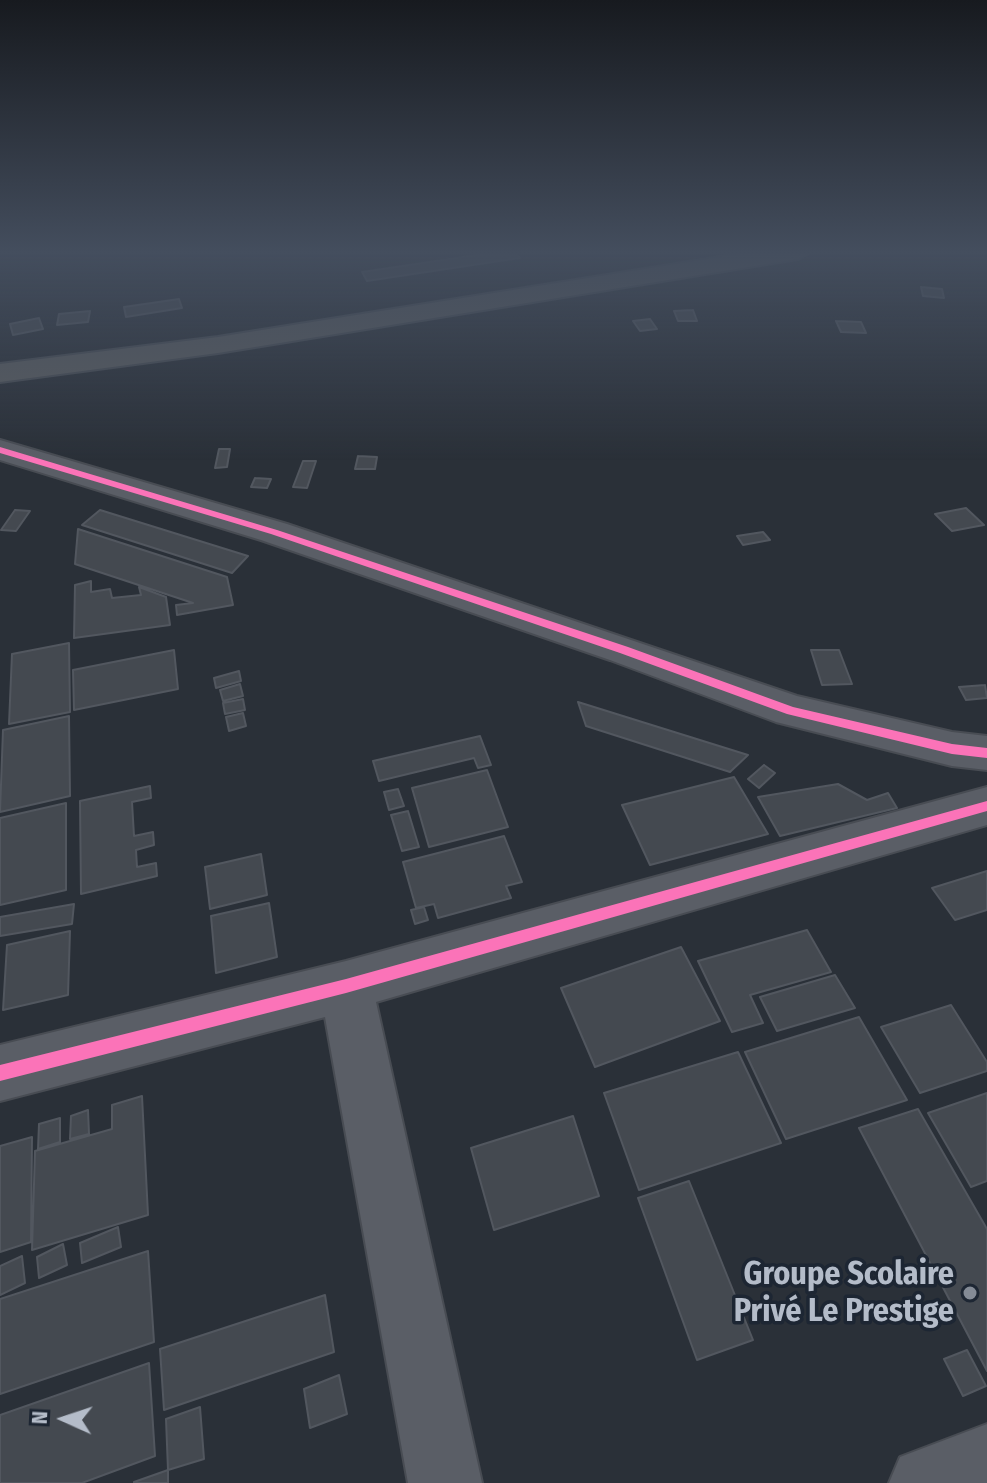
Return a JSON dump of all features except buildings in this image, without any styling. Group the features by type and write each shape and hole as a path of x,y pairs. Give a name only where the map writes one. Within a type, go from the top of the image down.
{"highway":[{"path":"0,365 237,321"},
{"path":"0,373 218,345 366,321"}],"street":[{"path":"7,457 274,532 624,650 791,711 952,749 987,753"},
{"path":"0,1073 346,986 987,806"},
{"path":"346,986 445,1483"},
{"path":"926,1483 987,1460"}],"cycle path":[{"path":"0,450 274,532 624,650 791,711 952,749 987,753"},
{"path":"0,1073 346,986 987,806"}],"place":[{"name":"Groupe Scolaire Privé Le Prestige","path":"970,1293"}]}
